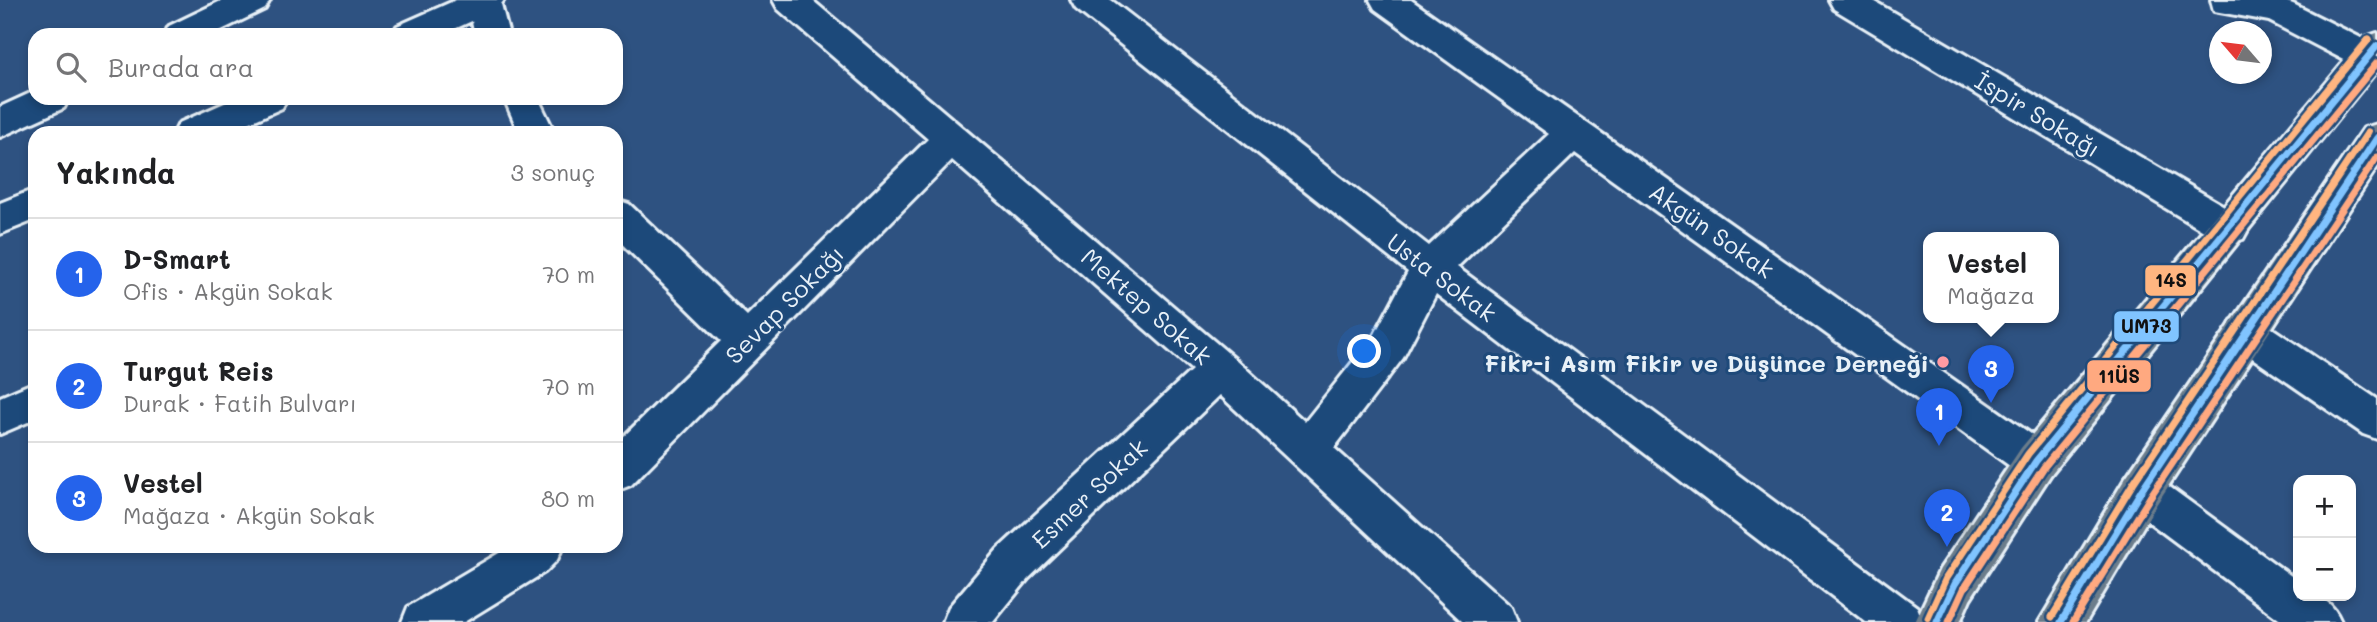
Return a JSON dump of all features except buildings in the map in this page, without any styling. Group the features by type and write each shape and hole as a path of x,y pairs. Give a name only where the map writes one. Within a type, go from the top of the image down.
{"main road":[{"path":"1937,622 1955,584 2036,461 2372,52"},
{"path":"2061,622 2141,491 2375,144"}],"street":[{"path":"195,28 253,0"},
{"path":"425,28 485,0 491,28"},
{"name":"Mektep Sokak","path":"790,0 1220,370 1494,622"},
{"name":"Usta Sokak","path":"1088,0 1430,268 1901,622"},
{"name":"Akgün Sokak","path":"1387,0 2036,461"},
{"name":"İspir Sokağı","path":"1846,0 2230,228"},
{"path":"2226,2 2244,0 2275,9 2372,52"},
{"path":"0,123 37,105"},
{"path":"208,126 254,105"},
{"path":"524,105 534,126"},
{"path":"1308,450 1389,346 1430,268 1574,132"},
{"name":"Sevap Sokağı","path":"623,465 952,138"},
{"path":"0,219 28,207"},
{"path":"623,222 747,341"},
{"path":"2246,332 2377,421"},
{"name":"Esmer Sokak","path":"965,622 1013,564 1220,370"},
{"path":"0,416 28,403"},
{"path":"2141,491 2319,622"},
{"path":"424,622 535,553"}],"transit line":[{"name":"14S","path":"1928,618 1946,578 2028,454 2369,39"},
{"name":"UM73","path":"1937,622 1955,584 2036,461 2377,46"},
{"name":"11ÜS","path":"1949,622 1964,589 2044,467 2377,63"},
{"name":"14S","path":"2052,617 2132,485 2368,132"},
{"name":"UM73","path":"2061,622 2141,491 2377,138"},
{"name":"11ÜS","path":"2073,622 2150,497 2377,157"}],"place":[{"name":"Fikr-i Asım Fikir ve Düşünce Derneği","path":"1943,362"},
{"name":"Vestel","path":"1991,403"},
{"name":"D-Smart","path":"1939,446"},
{"name":"Turgut Reis","path":"1947,547"}]}
